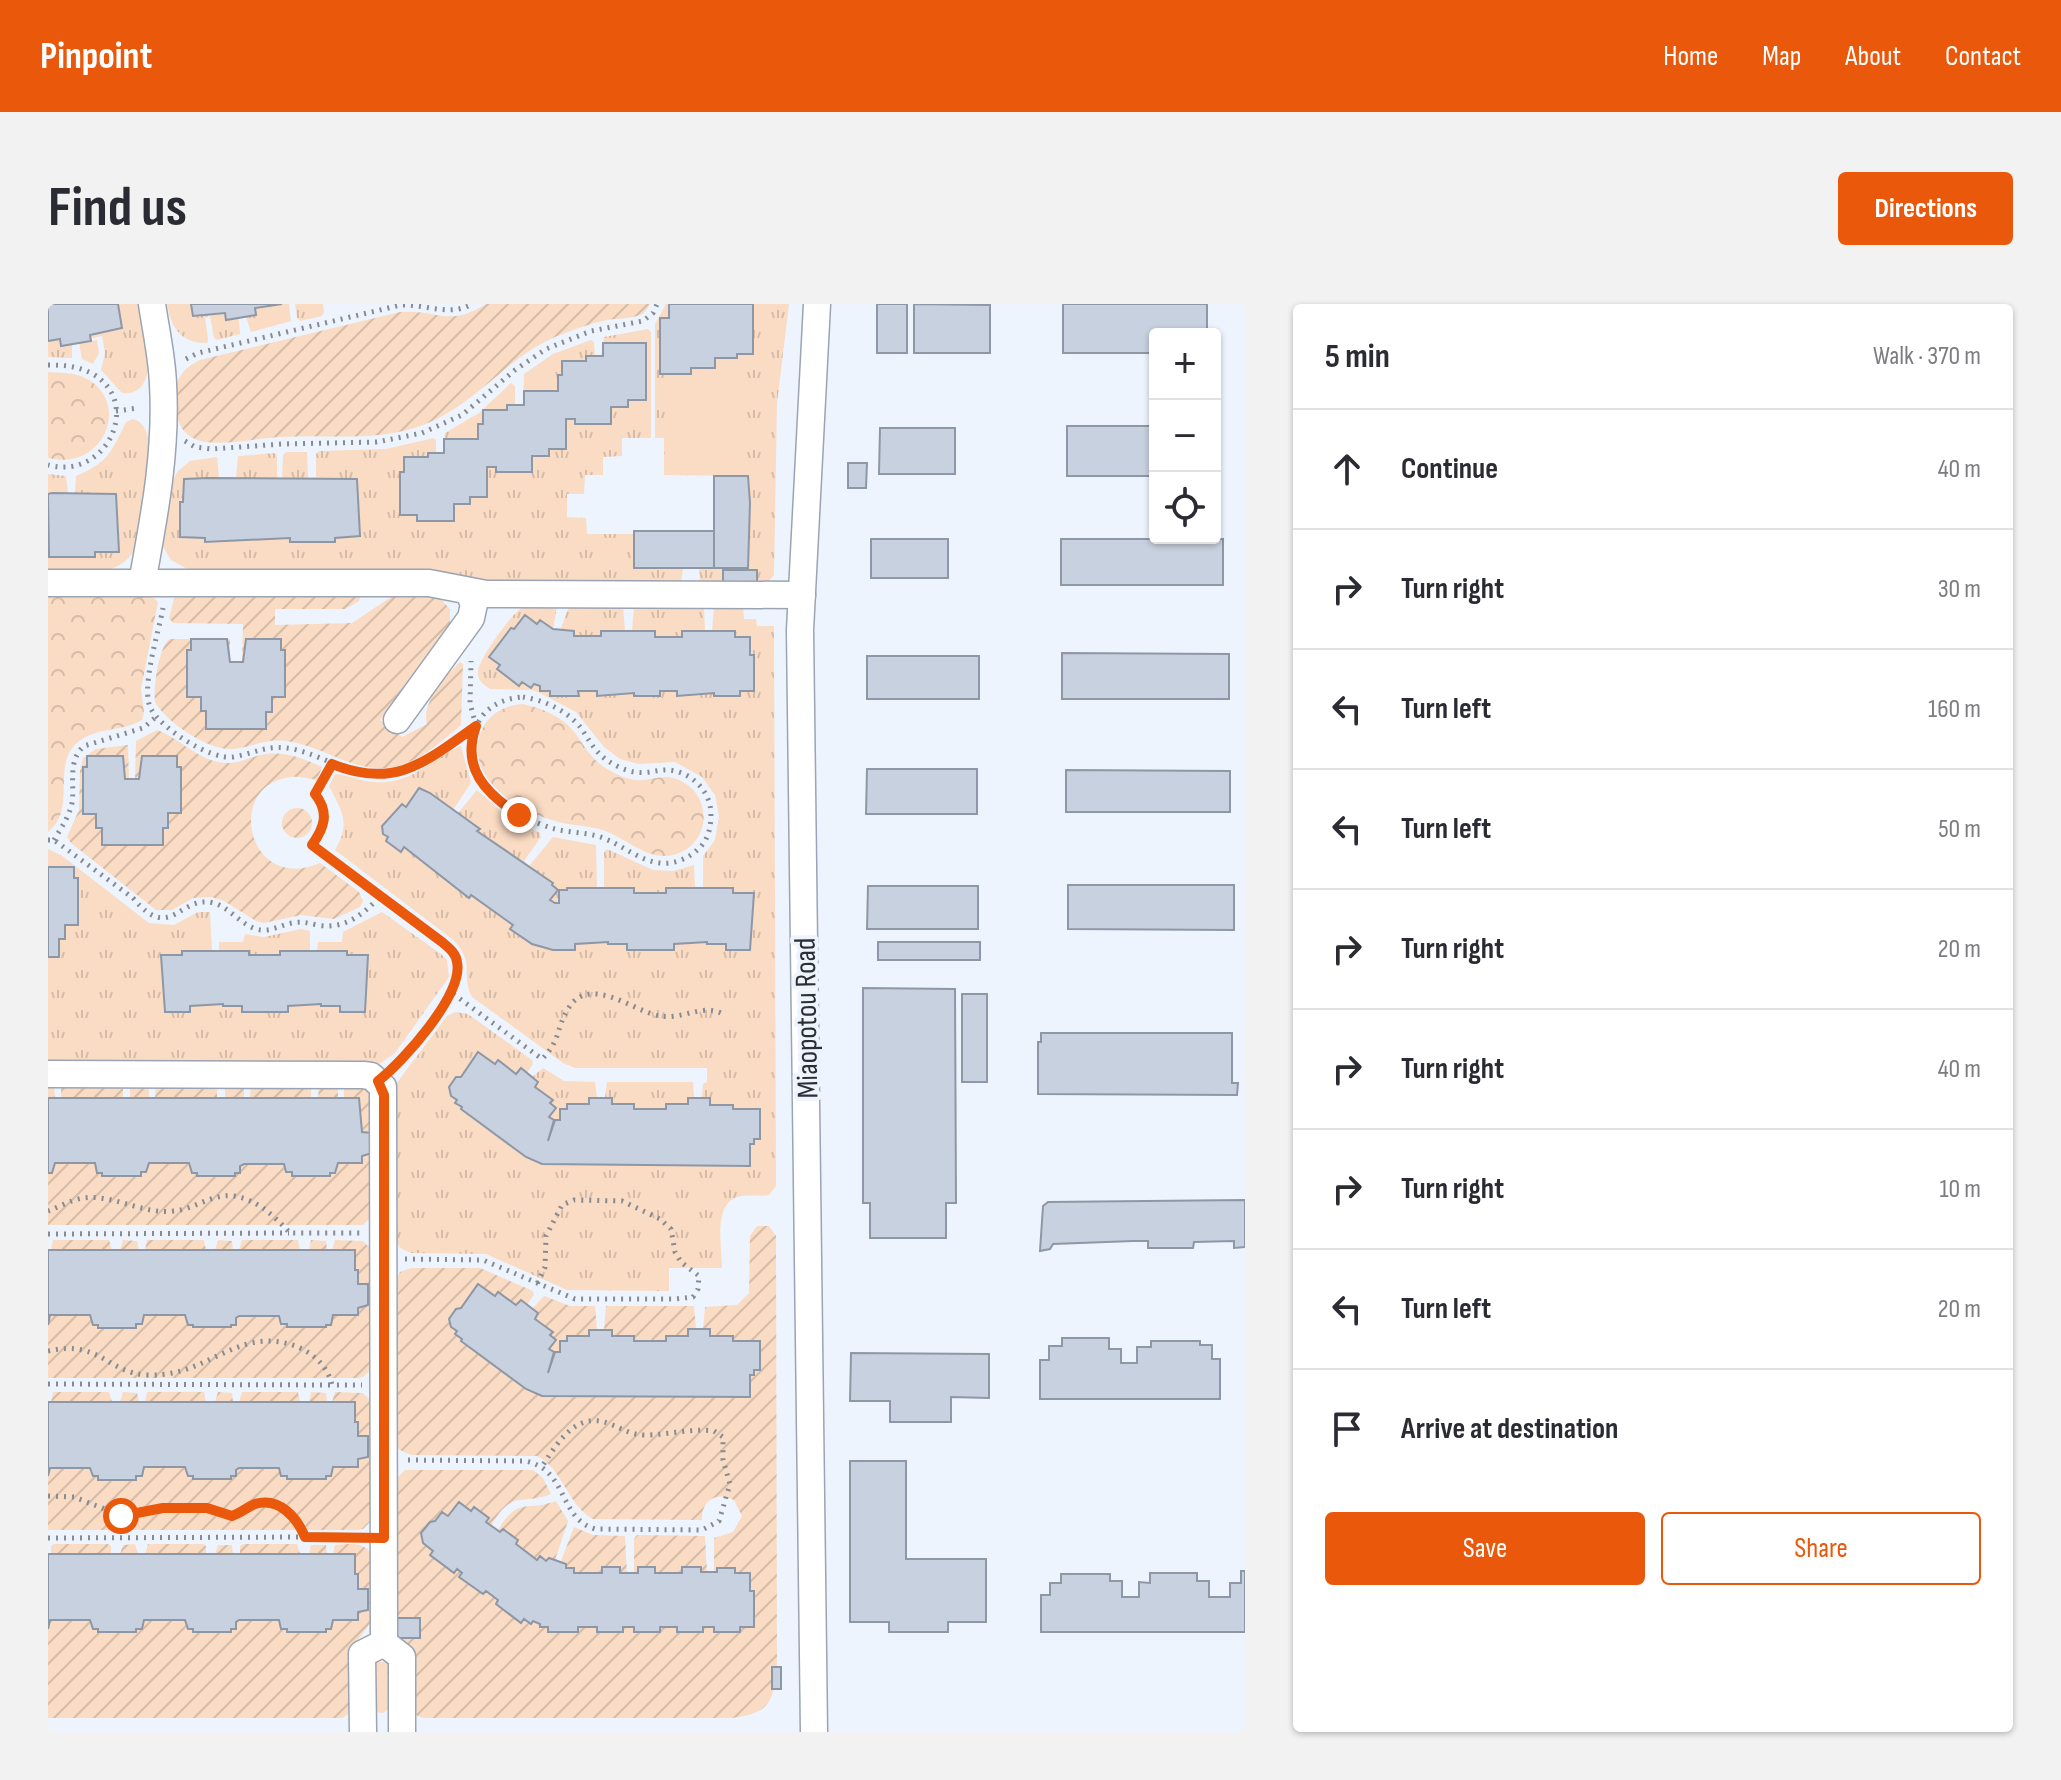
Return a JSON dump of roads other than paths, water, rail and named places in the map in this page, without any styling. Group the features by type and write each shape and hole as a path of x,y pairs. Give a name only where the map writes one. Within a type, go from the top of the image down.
{"street":[{"path":"152,304 162,366 163,446 154,583"},
{"name":"Miaopotou Road","path":"814,1732 802,595 817,304"},
{"path":"48,583 429,583 469,593 802,595"},
{"path":"397,720 471,618 474,604 469,593"},
{"path":"48,1074 363,1075 378,1081 384,1095 384,1643"},
{"path":"363,1732 362,1654 384,1643"},
{"path":"384,1643 402,1657 402,1732"}]}
